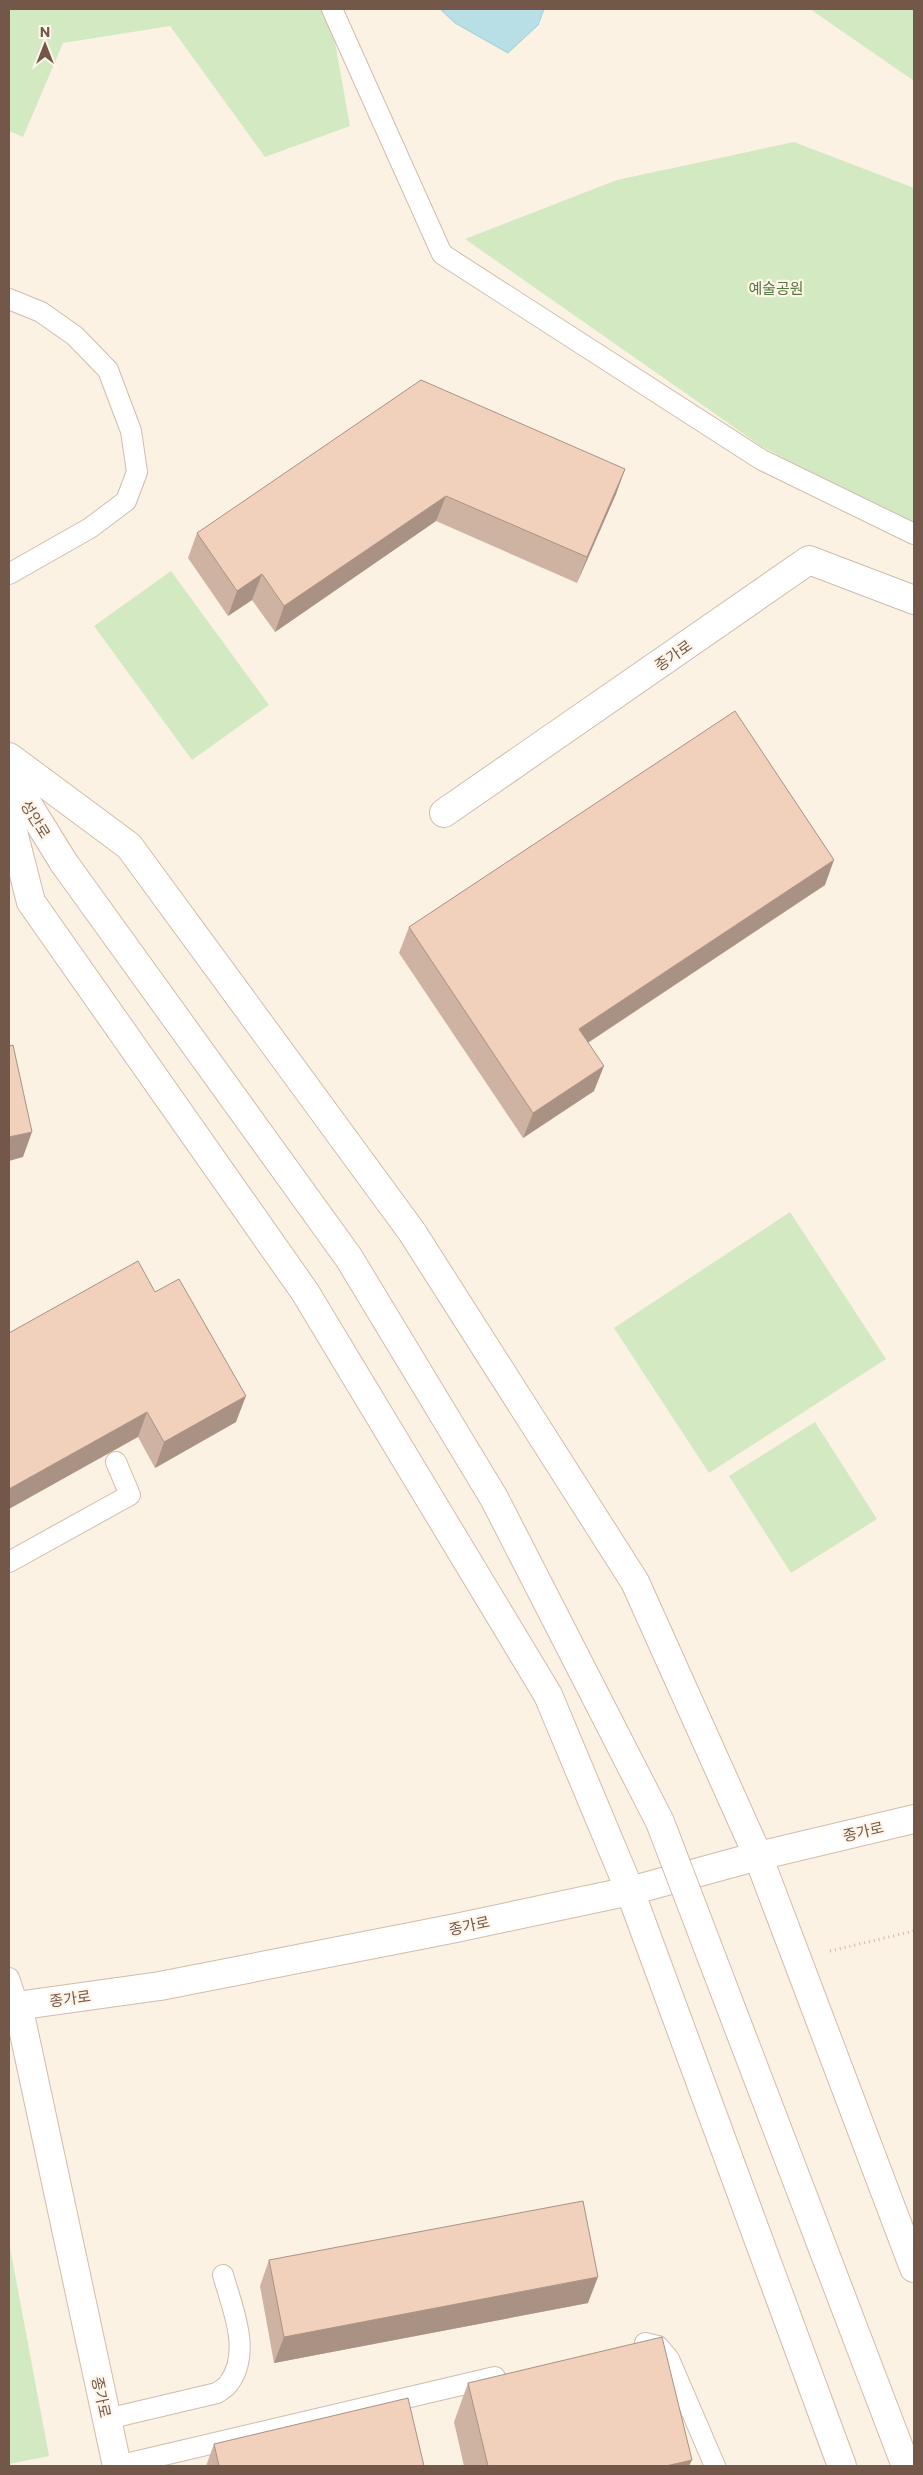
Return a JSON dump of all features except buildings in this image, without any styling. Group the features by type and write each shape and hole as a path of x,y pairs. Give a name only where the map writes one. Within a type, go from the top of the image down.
{"street":[{"name":"종가로","path":"444,813 808,560 914,600"},
{"path":"9,757 129,846 412,1232 635,1582 758,1856 914,2268"},
{"name":"성안로","path":"9,774 64,863 348,1258 494,1498 660,1822 906,2466"},
{"path":"9,816 30,902 305,1292 548,1695 630,1890 842,2466"},
{"name":"종가로","path":"117,2466 13,2006 160,1986 451,1929 630,1890 758,1856 914,1819"}],"lane":[{"path":"332,9 442,254 762,460 914,534"},
{"path":"9,299 40,312 75,336 108,370 131,431 137,472 126,501 90,528 9,574"},
{"path":"9,1562 130,1495 116,1462"},
{"path":"9,1978 13,2006"},
{"path":"107,2419 218,2393 229,2383 236,2368 240,2343 223,2275"},
{"path":"622,2347 642,2342 658,2346 670,2359 715,2466"},
{"path":"117,2466 515,2372"}],"path":[{"path":"797,1960 914,1931"}],"green space":[{"path":"9,9 329,9 350,126 265,157 170,26 63,43 23,137 9,131"},
{"path":"810,9 914,9 914,81"},
{"name":"예술공원","path":"794,142 914,188 914,528 761,446 465,239 617,180"},
{"path":"171,571 269,705 192,760 94,626"},
{"path":"790,1212 886,1359 709,1473 614,1328"},
{"path":"815,1422 877,1519 791,1573 729,1476"},
{"path":"9,2242 49,2456 9,2464"}],"water":[{"path":"440,9 544,9 538,25 508,53 455,23"}]}
